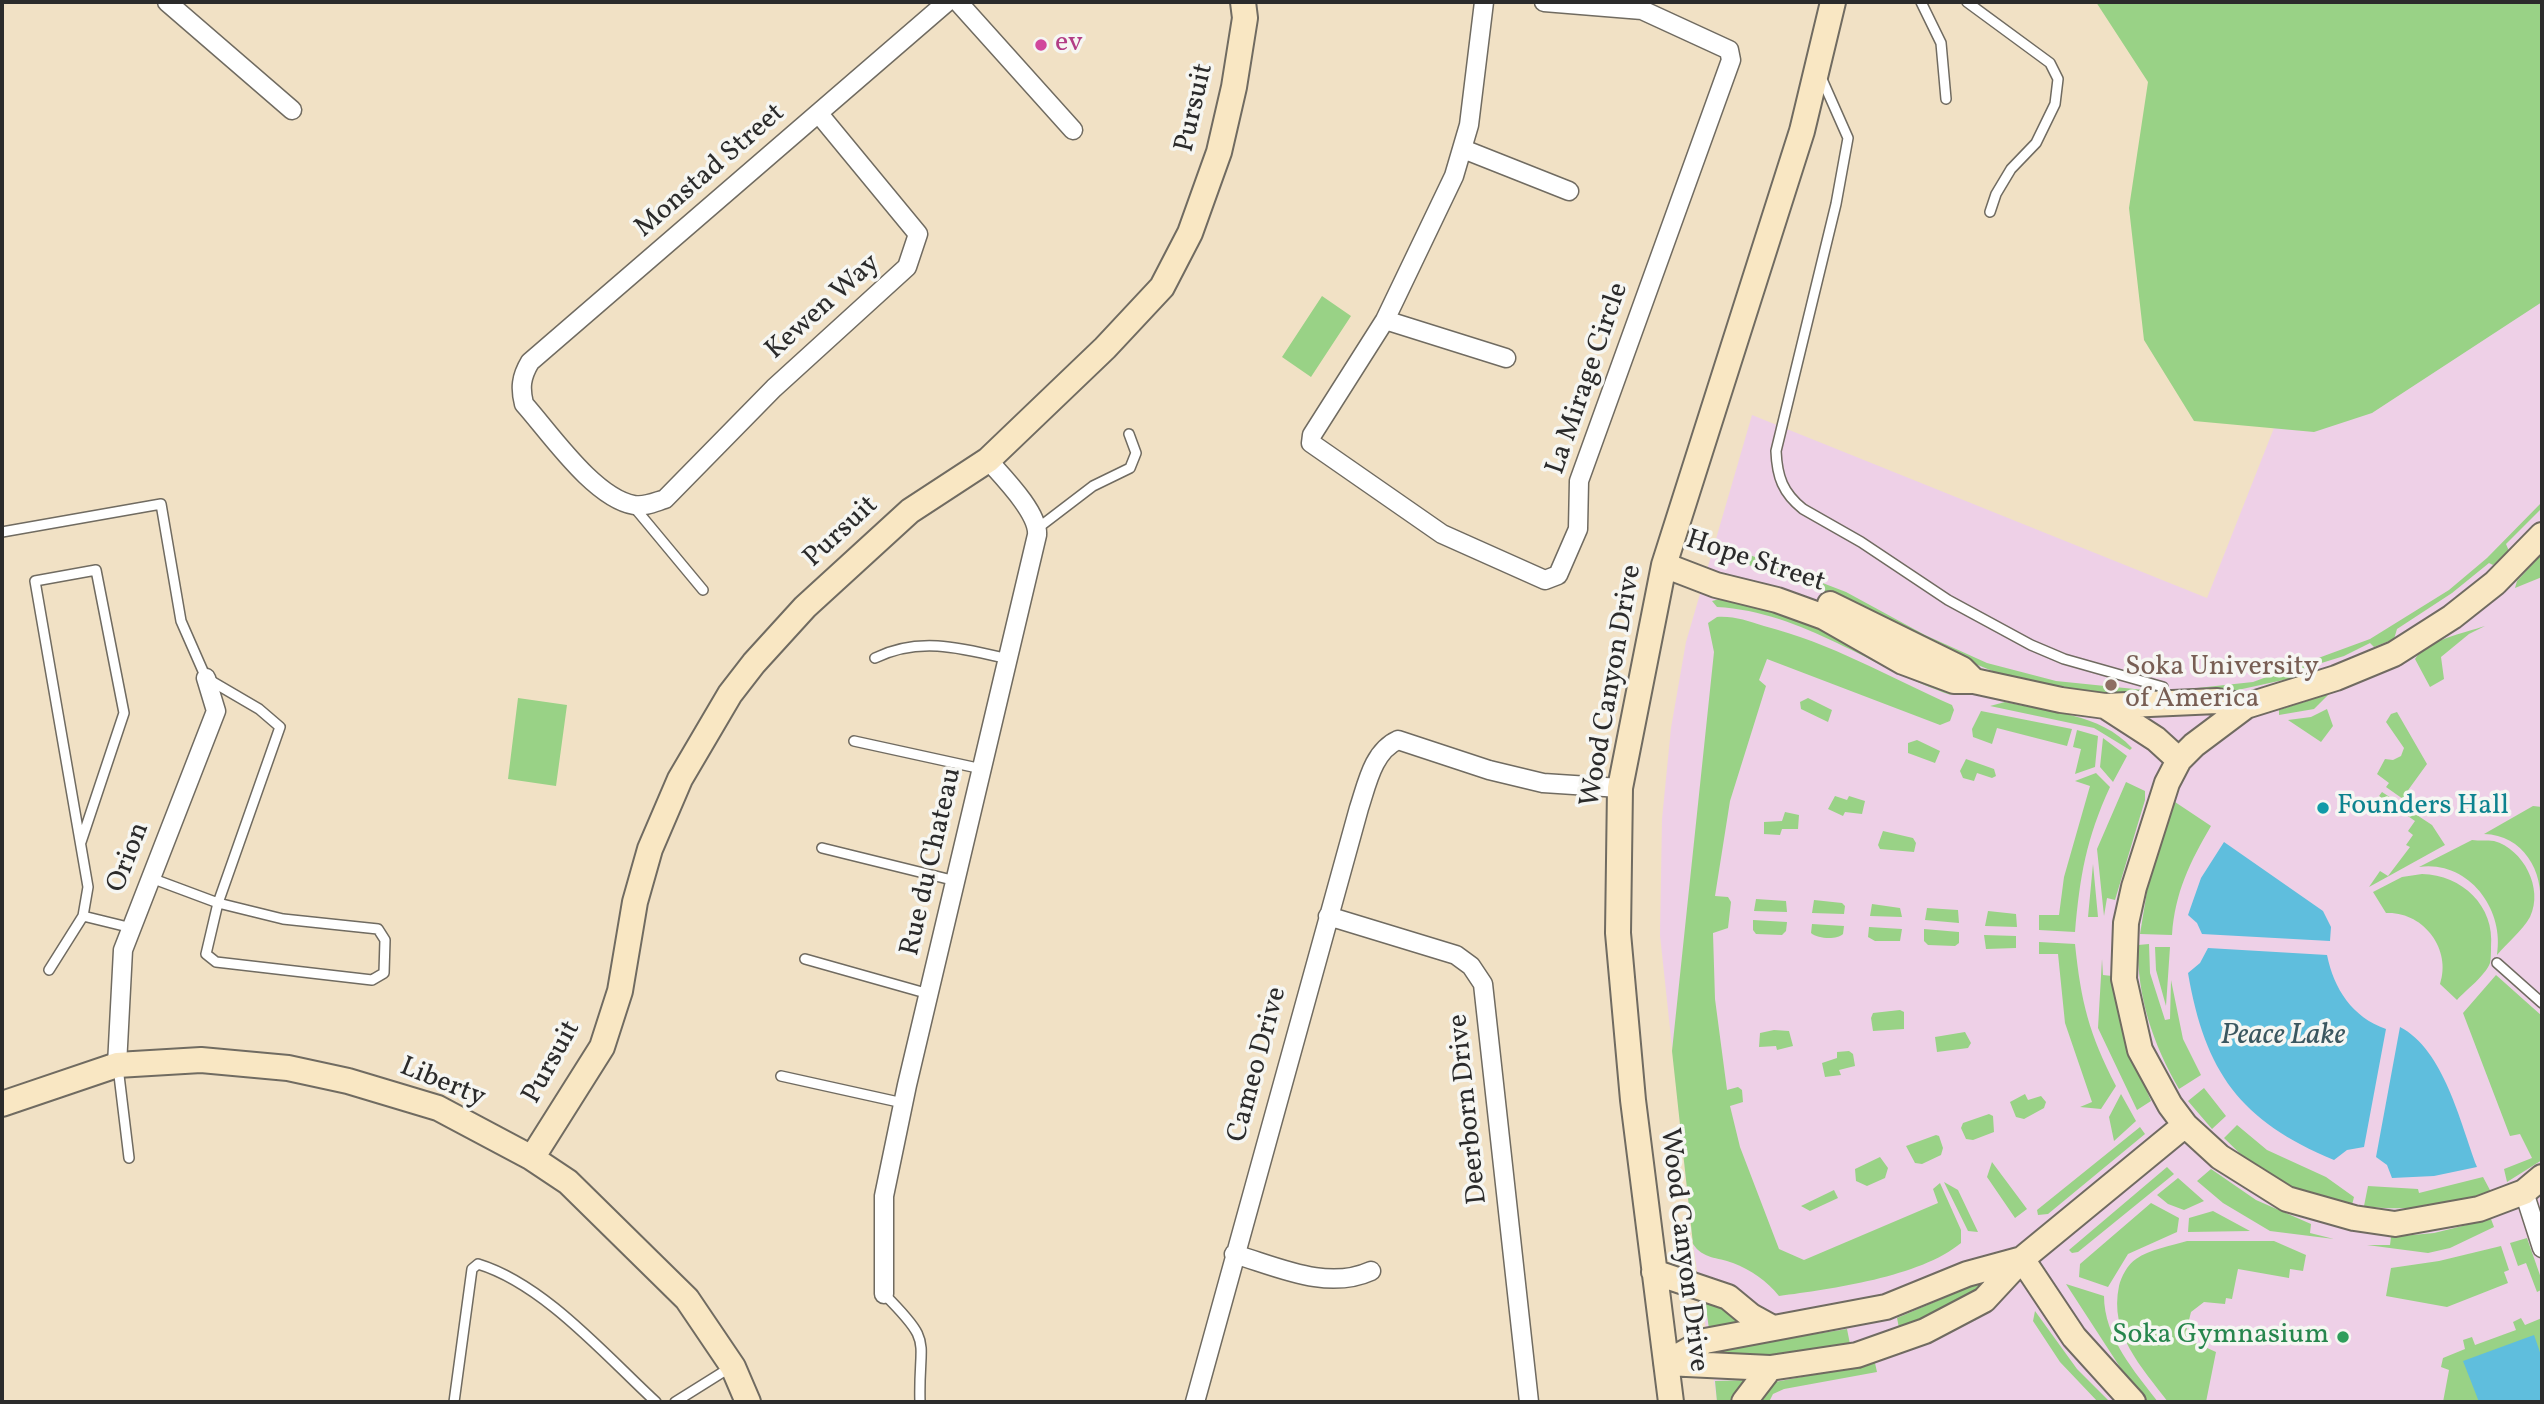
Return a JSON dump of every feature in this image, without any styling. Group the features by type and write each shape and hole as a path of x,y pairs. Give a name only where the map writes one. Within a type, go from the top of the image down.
{"street":[{"path":"167,2 292,110"},
{"name":"Monstad Street","path":"633,505 597,487 524,404 521,390 523,373 533,358 947,2"},
{"path":"958,2 1073,130"},
{"name":"Pursuit","path":"532,1158 602,1047 620,991 635,902 650,849 680,779 714,718 754,663 805,607 910,511 988,460 1105,348 1162,287 1190,233 1219,152 1234,87 1245,18 1243,2"},
{"name":"La Mirage Circle","path":"1484,2 1463,149 1454,176 1385,320 1312,435 1311,443 1442,534 1545,580 1552,580 1558,575 1578,529 1578,481 1731,60 1729,50 1643,6"},
{"path":"1544,2 1643,6"},
{"name":"Wood Canyon Drive","path":"1671,1402 1633,1100 1618,933 1619,788 1664,565 1802,131 1833,2"},
{"name":"Kewen Way","path":"633,505 649,505 665,499 681,486 774,388 907,267 918,234 819,114"},
{"path":"1463,149 1569,191"},
{"path":"1385,320 1506,358"},
{"path":"988,460 1023,501 1038,528"},
{"name":"Rue du Chateau","path":"884,1294 884,1196 903,1103 1038,528"},
{"path":"2542,535 2495,583 2452,617 2394,654 2336,678 2246,706 2194,745 2179,760 2167,783 2134,887 2126,923 2124,979 2140,1050 2170,1105 2185,1125 2220,1157 2258,1183 2287,1199 2354,1218 2395,1224 2441,1218 2479,1209 2533,1184 2542,1248"},
{"name":"Hope Street","path":"1664,565 1721,569 1836,606 1962,669 1974,681 2105,706 2156,739 2179,760"},
{"name":"Orion","path":"117,1065 123,950 216,710 206,678"},
{"path":"2105,706 2162,696 2246,706"},
{"name":"Cameo Drive","path":"1195,1402 1363,795 1385,746 1398,740 1489,771 1543,783 1619,788"},
{"name":"Deerborn Drive","path":"1328,916 1456,955 1471,966 1483,984 1529,1402"},
{"name":"Liberty","path":"2,1104 117,1065 201,1060 288,1068 348,1080 438,1108 532,1158 568,1182 687,1300 733,1367 748,1402"},
{"path":"1666,1363 1770,1368 1857,1355 1925,1331 1984,1300 2022,1259 2185,1125"},
{"path":"1234,1254 1331,1280 1353,1279 1371,1271"},
{"path":"1666,1363 1705,1341 1886,1307 1967,1274 2022,1259"},
{"path":"2022,1259 2074,1337 2133,1402"},
{"path":"1654,1272 1728,1297 1751,1316 1772,1327"},
{"path":"1744,1402 1770,1368"}],"lane":[{"path":"1921,2 1941,43 1946,99"},
{"path":"1967,2 2050,63 2058,79 2054,104 2036,143 2011,169 1996,194 1990,212"},
{"path":"1818,69 1848,138 1836,204 1776,451 1776,473 1781,485 1803,509 1993,625 2064,659 2162,696"},
{"path":"1038,528 1093,486 1130,468 1136,453 1129,434"},
{"path":"2,532 161,504 181,621 206,678 260,709 280,727 218,903 206,954 216,962 372,980 384,973 385,940 378,929 283,919 218,903 151,878"},
{"path":"633,505 703,590"},
{"path":"49,970 83,916 88,887 35,581 96,570 124,713 81,842"},
{"path":"875,658 894,649 921,644 962,648 1008,659"},
{"path":"854,741 982,769"},
{"path":"822,848 956,881"},
{"path":"83,916 132,928"},
{"path":"805,959 929,994"},
{"path":"2497,963 2542,1003"},
{"path":"117,1065 129,1158"},
{"path":"781,1076 903,1103"},
{"path":"454,1402 472,1269 478,1264 499,1270 547,1302 656,1402"},
{"path":"884,1294 914,1324 920,1335 923,1360 920,1402"},
{"path":"675,1402 733,1367"}],"shaded area":[{"name":"Soka University of America","path":"2542,14 2542,1402 1717,1402 1693,1244 1660,935 1662,819 1671,728 1686,642 1752,415 2207,598 2337,268"}],"green space":[{"path":"2096,2 2542,2 2542,302 2372,413 2314,432 2194,421 2144,340 2129,208 2148,82"},
{"path":"1322,296 1351,316 1311,377 1282,357"},
{"path":"2542,502 2542,508 2506,544 2509,551 2493,565 2489,563 2452,593 2397,629 2394,639 2374,647 2370,643 2344,656 2299,670 2297,677 2224,693 2169,691 2253,682 2370,639 2449,590 2487,558"},
{"path":"1729,547 1846,592 1925,635 1987,663 2056,681 2154,691 2150,697 2087,693 2007,677 1939,649 1842,597 1734,560 1725,551"},
{"path":"2542,554 2542,577 2515,588 2517,581"},
{"path":"1723,598 1800,619 1947,690 1951,695 1893,671 1808,630 1749,611 1717,607 1712,601"},
{"path":"1717,617 1741,619 1813,642 1952,705 1954,710 1950,721 1940,725 1767,659 1759,680 1766,686 1730,801 1715,896 1728,897 1731,902 1728,928 1713,933 1715,999 1727,1090 1738,1087 1742,1090 1743,1102 1730,1106 1740,1147 1779,1249 1804,1260 1938,1203 1933,1189 1940,1183 1961,1230 1961,1243 1923,1265 1874,1280 1779,1296 1752,1273 1733,1263 1706,1255 1693,1244 1672,1051 1714,652 1708,623"},
{"path":"2485,626 2469,634 2441,657 2444,679 2430,687 2415,659 2421,652 2447,638"},
{"path":"2329,694 2314,709 2279,715 2279,710"},
{"path":"518,698 567,705 556,786 508,779"},
{"path":"1808,698 1832,710 1828,722 1801,709 1800,702"},
{"path":"2005,702 2089,721 2105,727 2132,748 2130,750 2094,728 1990,706"},
{"path":"2327,709 2333,726 2321,742 2288,720 2311,717"},
{"path":"1981,711 2072,729 2067,746 1997,728 1992,744 1973,737 1972,729"},
{"path":"2397,712 2427,764 2406,793 2430,810 2427,816 2386,787 2389,783 2377,774 2385,759 2393,760 2401,756 2404,748 2386,722 2391,714"},
{"path":"2077,730 2098,736 2095,767 2075,774 2081,749 2073,747"},
{"path":"2103,738 2127,756 2113,782 2100,767"},
{"path":"1917,740 1940,751 1935,763 1908,753 1908,743"},
{"path":"1966,759 1994,769 1996,776 1992,778 1977,773 1974,781 1963,778 1960,771"},
{"path":"2096,773 2110,787 2085,858 2075,932 2039,930 2039,915 2059,915 2064,877 2090,786 2075,781"},
{"path":"2126,782 2145,791 2145,800 2115,900 2107,898 2104,916 2097,849"},
{"path":"2382,792 2432,825 2445,845 2369,887 2380,871 2388,876 2410,847 2406,845 2413,835 2408,831 2415,821 2379,796"},
{"path":"1835,796 1847,800 1849,796 1865,801 1862,814 1845,812 1843,816 1828,809"},
{"path":"2175,802 2211,826 2185,878 2176,905 2172,935 2140,934 2148,885"},
{"path":"2533,806 2542,807 2540,907 2538,881 2528,857 2510,841 2484,834"},
{"path":"1785,812 1799,815 1798,829 1782,829 1780,835 1764,834 1764,822 1782,821"},
{"path":"1883,831 1913,838 1916,843 1914,852 1880,849 1878,845"},
{"path":"2472,840 2494,841 2514,852 2528,871 2532,882 2534,906 2530,917 2497,955 2495,921 2489,905 2479,891 2453,871 2437,867 2419,867"},
{"path":"2093,864 2098,917 2088,917"},
{"path":"2422,874 2450,880 2462,887 2473,895 2488,918 2491,932 2490,963 2480,978 2457,1000 2440,984 2442,958 2431,935 2423,925 2412,918 2386,913 2373,892 2402,877"},
{"path":"1756,899 1786,901 1787,912 1754,911"},
{"path":"1814,900 1842,903 1845,906 1844,914 1812,913"},
{"path":"1872,904 1900,908 1902,917 1870,916"},
{"path":"1927,908 1958,910 1959,923 1925,920"},
{"path":"1988,911 2016,914 2017,927 1985,926"},
{"path":"1753,920 1787,922 1786,931 1782,935 1756,934"},
{"path":"1812,924 1844,926 1843,934 1832,938 1818,937 1811,933"},
{"path":"1869,927 1902,929 1900,941 1875,941 1868,937"},
{"path":"1924,929 1959,932 1959,943 1955,946 1928,945 1924,941"},
{"path":"1984,935 2016,936 2016,948 1986,949"},
{"path":"2039,942 2075,944 2088,1017 2099,1050 2116,1086 2101,1109 2080,1107 2092,1102 2065,1023 2058,954 2039,954"},
{"path":"2149,944 2150,973 2165,1020 2170,1019 2171,980 2183,1039 2201,1075 2179,1089 2154,1037 2140,983 2138,945"},
{"path":"2155,947 2170,947 2166,1006 2156,970"},
{"path":"2102,959 2103,975 2112,976 2124,1039 2151,1101 2137,1110 2098,1028"},
{"path":"2496,975 2542,1016 2542,1160 2507,1182 2504,1169 2532,1158 2520,1134 2510,1136 2463,1013"},
{"path":"1900,1010 1904,1012 1904,1029 1873,1031 1873,1013"},
{"path":"1789,1031 1793,1046 1777,1050 1776,1046 1759,1047 1760,1033"},
{"path":"1965,1032 1971,1043 1968,1048 1937,1052 1935,1037"},
{"path":"1849,1051 1853,1054 1855,1066 1839,1070 1841,1075 1825,1077 1822,1063 1837,1058 1837,1052"},
{"path":"2204,1088 2226,1116 2212,1129 2188,1101"},
{"path":"2025,1094 2028,1100 2041,1096 2046,1102 2044,1108 2024,1119 2016,1117 2010,1102"},
{"path":"2121,1094 2136,1121 2114,1141 2109,1117"},
{"path":"1989,1114 1993,1116 1994,1132 1973,1140 1966,1139 1961,1128 1963,1123"},
{"path":"2237,1125 2267,1150 2326,1177 2354,1197 2352,1205 2302,1191 2257,1170 2224,1138"},
{"path":"2140,1127 2145,1134 2048,1214 2038,1215 2037,1210"},
{"path":"1939,1136 1943,1148 1941,1155 1922,1164 1915,1163 1906,1146"},
{"path":"1880,1157 1888,1168 1885,1178 1867,1186 1856,1181 1855,1169"},
{"path":"1992,1162 2027,1209 2015,1218 1987,1177"},
{"path":"2167,1167 2174,1174 2078,1252 2072,1253 2069,1250"},
{"path":"2211,1169 2256,1200 2311,1224 2310,1233 2334,1239 2270,1231 2223,1203 2197,1181"},
{"path":"2483,1177 2491,1192 2460,1201 2412,1208 2364,1206 2368,1186 2418,1189 2419,1193"},
{"path":"2178,1178 2204,1201 2184,1210 2168,1204 2157,1195"},
{"path":"1944,1182 1958,1190 1978,1232 1968,1231"},
{"path":"1834,1190 1838,1198 1810,1211 1801,1206"},
{"path":"2151,1203 2179,1218 2177,1232 2128,1254 2108,1287 2079,1277 2080,1264"},
{"path":"2213,1211 2250,1231 2188,1232 2189,1218"},
{"path":"2491,1219 2494,1227 2450,1248 2428,1253 2367,1245 2390,1245 2391,1237 2434,1233"},
{"path":"2527,1238 2542,1281 2542,1294 2541,1290 2537,1292 2526,1263 2518,1266 2510,1243"},
{"path":"2187,1241 2274,1241 2306,1255 2303,1271 2290,1269 2289,1278 2238,1269 2232,1299 2226,1298 2225,1304 2204,1302 2191,1312 2186,1332 2196,1343 2216,1352 2206,1402 2168,1402 2138,1362 2123,1334 2117,1303 2119,1286 2125,1271 2136,1259 2154,1250"},
{"path":"2501,1246 2509,1270 2504,1272 2508,1283 2447,1307 2386,1296 2391,1268 2439,1261"},
{"path":"1981,1282 1983,1287 1900,1333 1897,1318"},
{"path":"2066,1284 2104,1296 2105,1311 2115,1340 2158,1402 2147,1402 2129,1381"},
{"path":"1705,1300 1725,1310 1738,1323 1709,1329"},
{"path":"2035,1311 2077,1369 2110,1402 2098,1402 2060,1362 2033,1321"},
{"path":"2521,1318 2525,1325 2542,1318 2542,1402 2443,1402 2449,1370 2441,1367 2443,1358 2465,1349 2463,1340 2472,1337 2475,1345 2516,1330 2513,1322"},
{"path":"1847,1329 1850,1344 1746,1360 1712,1354 1714,1350"},
{"path":"1875,1363 1877,1372 1784,1389 1773,1394 1769,1402 1760,1402 1775,1382"},
{"path":"1749,1380 1731,1402 1717,1402 1715,1381"}],"water":[{"path":"2224,842 2323,911 2331,927 2330,941 2202,934 2197,923 2188,915 2201,878"},
{"name":"Peace Lake","path":"2208,948 2327,955 2334,979 2346,1000 2363,1017 2386,1029 2364,1147 2347,1150 2334,1160 2301,1145 2274,1128 2251,1110 2232,1089 2205,1038 2188,973 2200,963"},
{"path":"2400,1027 2428,1052 2439,1070 2457,1109 2477,1167 2434,1176 2392,1178 2387,1165 2376,1157"},
{"path":"2534,1335 2542,1358 2542,1402 2479,1402 2463,1361"}],"place":[{"name":"ev","path":"1041,45"},
{"name":"Soka University of America","path":"2111,685"},
{"name":"Founders Hall","path":"2323,808"},
{"name":"Soka Gymnasium","path":"2343,1337"}]}
